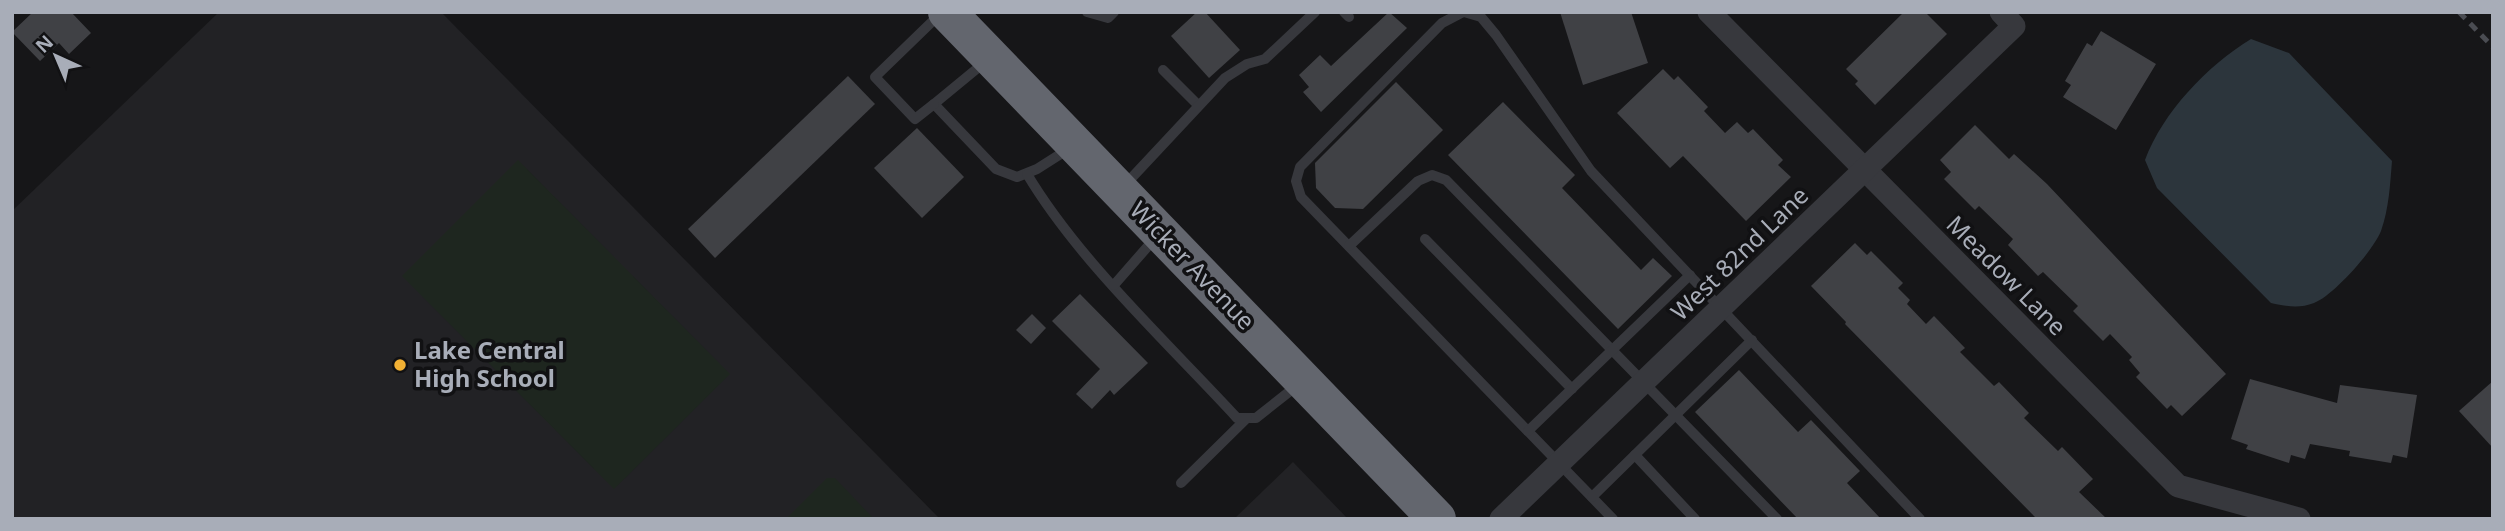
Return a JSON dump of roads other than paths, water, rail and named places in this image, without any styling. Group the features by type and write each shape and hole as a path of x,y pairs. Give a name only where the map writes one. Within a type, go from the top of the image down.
{"highway":[{"name":"Wicker Avenue","path":"945,12 1437,519"}],"street":[{"name":"Meadow Lane","path":"1709,12 2178,486 2299,519"},
{"name":"West 82nd Lane","path":"1501,519 1866,170 2008,19"}],"lane":[{"path":"945,12 874,77 915,119 990,57"},
{"path":"1087,12 1108,18 1114,12"},
{"path":"1120,191 1225,78 1247,64 1265,58 1315,12"},
{"path":"1614,519 1301,197 1296,181 1300,167 1442,23 1464,12 1481,18 1496,35 1591,171 1920,519"},
{"path":"1163,70 1198,104"},
{"path":"934,104 996,169 1017,177 1027,174 1076,145"},
{"path":"1027,174 1041,197 1114,285 1237,418 1256,418 1303,381"},
{"path":"1349,246 1418,181 1432,175 1446,180 1777,519"},
{"path":"1114,285 1160,232"},
{"path":"1425,239 1572,389"},
{"path":"1528,431 1690,275"},
{"path":"1592,497 1752,340"},
{"path":"1181,483 1247,418"},
{"path":"1635,455 1695,519"}],"railway":[{"path":"2459,12 2493,47"}],"place":[{"name":"Lake Central High School","path":"400,365"}]}
